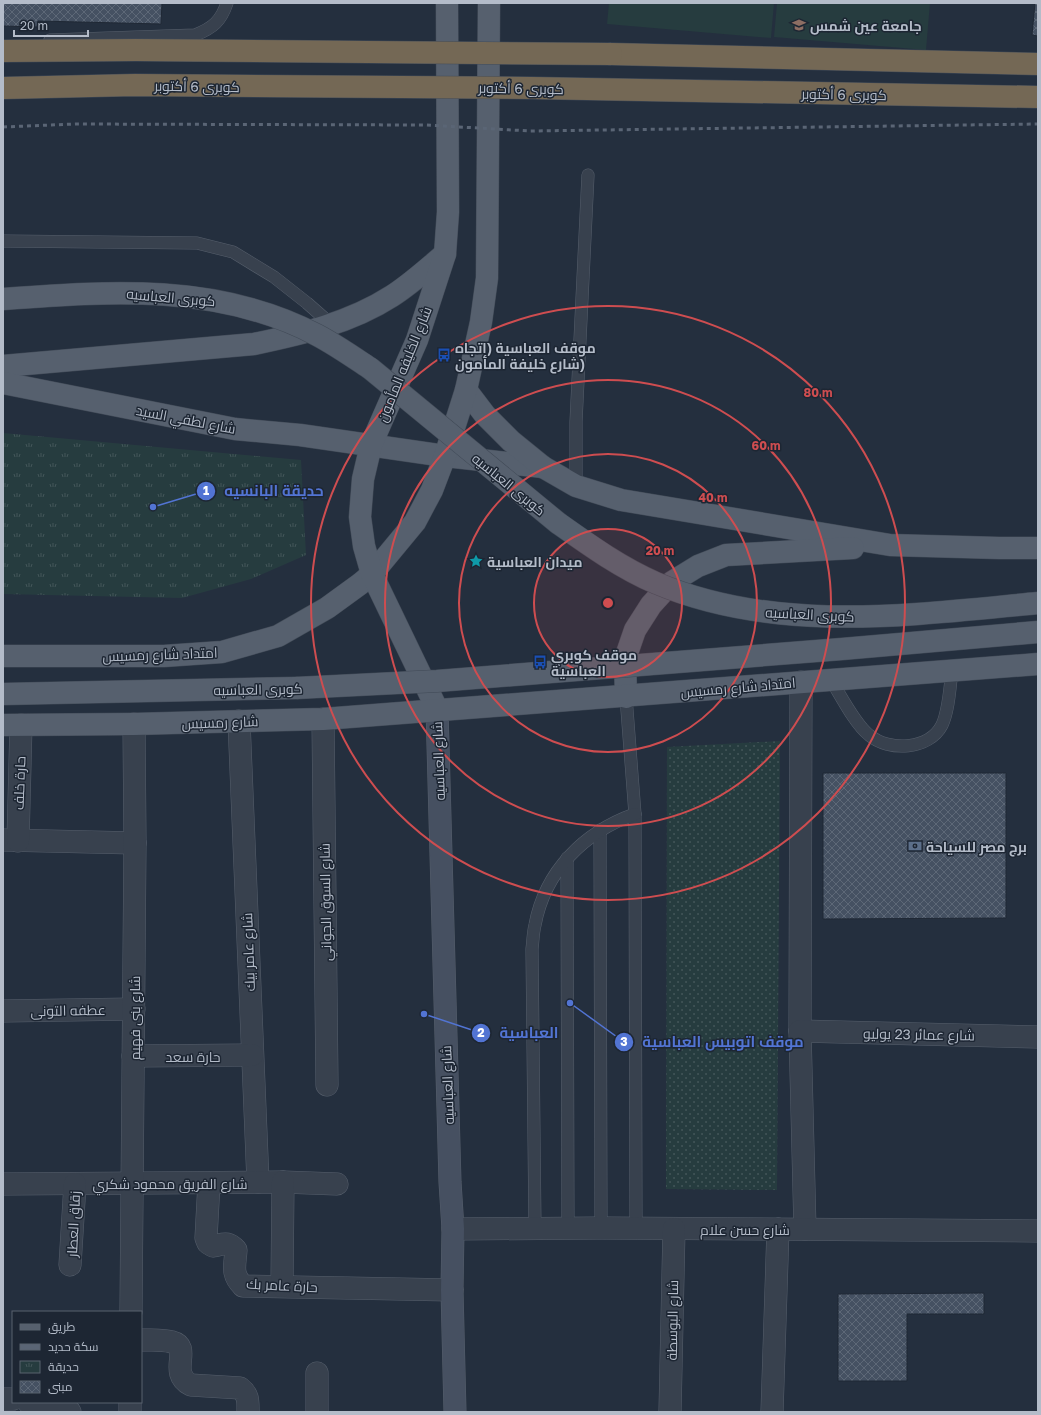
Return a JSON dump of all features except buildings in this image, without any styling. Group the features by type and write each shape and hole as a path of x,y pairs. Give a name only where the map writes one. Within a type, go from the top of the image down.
{"highway":[{"path":"3,51 144,50 603,54 1038,64"},
{"name":"كوبرى 6 أكتوبر","path":"3,88 135,85 524,88 1038,97"}],"main road":[{"name":"شارع الخليفه المأمون","path":"437,710 372,574 364,546 360,517 363,479 371,445 417,340 445,254 448,212 447,3"},
{"path":"445,456 466,390 481,322 487,278 489,3"},
{"path":"3,366 254,344 293,336 332,325 364,312 393,296 445,254"},
{"name":"كوبرى العباسيه","path":"3,299 78,293 118,292 165,294 215,300 244,307 284,320 317,334 343,349 371,369 558,523 590,546 623,566 655,582 685,594 723,605 762,612 855,617 905,615 1038,603"},
{"name":"شارع لطفي السيد","path":"3,383 235,429 300,435 371,445"},
{"path":"466,390 485,415 511,441 543,467 576,486 621,500 890,545"},
{"path":"371,445 445,456 543,467"},
{"name":"امتداد شارع رمسيس","path":"3,656 164,656 222,652 278,636 327,608 372,574 415,522 432,490 445,456"},
{"path":"626,697 625,659 635,630 651,605 672,582 698,566 726,555 890,545 1038,548"},
{"name":"كوبرى العباسيه","path":"3,694 296,688 437,681 834,650 1038,632"},
{"name":"امتداد شارع رمسيس","path":"437,710 626,697 1038,664"},
{"name":"شارع رمسيس","path":"12,725 239,722 373,716 437,710"},
{"name":"شارع العباسيه","path":"437,710 450,1182 453,1229 452,1290 455,1412"}],"street":[{"path":"802,682 800,1031 805,1229"},
{"name":"شارع السوق الجواني","path":"322,719 327,1085"},
{"name":"شارع عامر بيك","path":"239,722 258,1182"},
{"name":"شارع بنى فهيم","path":"131,1311 134,1056 134,724"},
{"name":"حارة خلف","path":"10,840 12,725"},
{"path":"10,840 135,843"},
{"name":"عطفه التونى","path":"3,1011 134,1009"},
{"name":"شارع عمائر 23 يوليو","path":"800,1031 1038,1037"},
{"name":"حارة سعد","path":"134,1056 252,1055"},
{"path":"282,1286 283,1182"},
{"name":"شارع الفريق محمود شكري","path":"3,1184 283,1182 337,1184"},
{"name":"حارة عامر بك","path":"209,1183 206,1238 208,1244 213,1246 227,1243 236,1250 234,1274 243,1286 452,1290"},
{"name":"زقاق العطار","path":"70,1265 75,1184"},
{"name":"شارع حسن علام","path":"453,1229 674,1228 1038,1231"},
{"name":"شارع البوسطة","path":"670,1412 674,1228"},
{"path":"772,1412 778,1229"},
{"path":"142,1340 173,1342 179,1345 181,1351 180,1376 184,1382 191,1385 240,1388 245,1392 248,1399 248,1412"},
{"path":"317,1412 318,1373"},
{"path":"32,1403 70,1412"}],"lane":[{"path":"3,42 195,35 207,30 217,23 224,12 227,3"},
{"path":"576,486 576,422 588,176"},
{"path":"3,241 197,243 233,252 274,277 307,302 332,325"},
{"path":"831,680 860,725 869,735 880,743 894,746 907,746 921,743 942,725 946,712 952,670"},
{"path":"626,697 635,814 636,1228"},
{"path":"535,1228 532,949 535,925 542,901 552,878 567,858 582,843 600,830 635,814"},
{"path":"600,830 601,1228"},
{"path":"567,858 568,1228"}],"green space":[{"path":"609,3 774,3 771,38 607,24"},
{"path":"777,3 930,3 926,50 774,37"},
{"path":"3,433 301,460 306,555 251,579 182,598 3,594"},
{"path":"780,741 777,1190 666,1189 667,747"}],"railway":[{"path":"3,127 75,124 425,125 530,131 1038,124"}],"place":[{"name":"جامعة عين شمس","path":"799,25"},
{"name":"موقف العباسية (اتجاه شارع خليفة المأمون)","path":"444,355"},
{"name":"حديقة البانسيه","path":"153,507"},
{"name":"ميدان العباسية","path":"476,561"},
{"name":"موقف كوبري العباسية","path":"540,662"},
{"name":"برج مصر للسياحة","path":"915,846"},
{"name":"موقف اتوبيس العباسية","path":"570,1003"},
{"name":"العباسية","path":"424,1014"}]}
